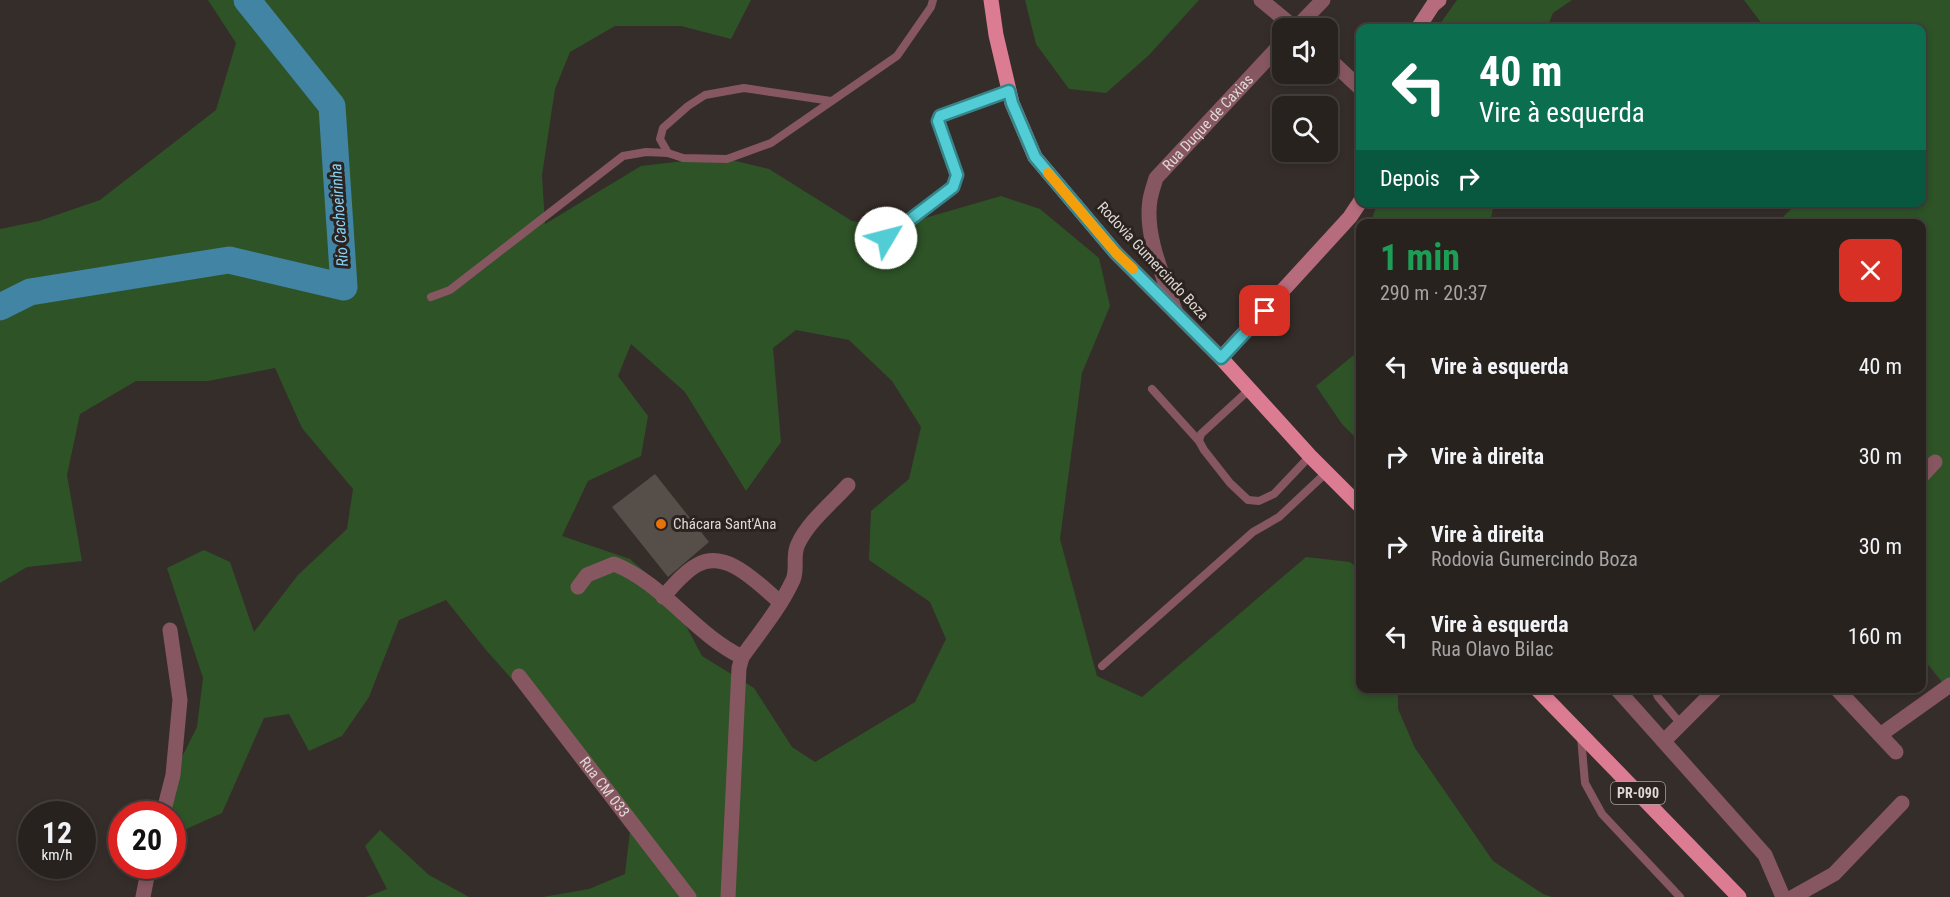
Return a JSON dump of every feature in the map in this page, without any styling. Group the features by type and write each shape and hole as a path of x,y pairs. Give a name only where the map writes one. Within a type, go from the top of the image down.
{"main road":[{"name":"Rodovia Gumercindo Boza","path":"991,0 996,36 1012,103 1035,157 1116,253 1221,358 1310,456 1356,502"},
{"name":"PR-090","path":"1541,693 1739,897"}],"street":[{"path":"1261,0 1283,18"},
{"path":"1305,18 1323,0"},
{"path":"1421,24 1439,0"},
{"name":"Rua Duque de Caxias","path":"1176,313 1158,261 1149,220 1150,200 1156,178 1272,53"},
{"path":"1338,67 1356,84"},
{"path":"1221,358 1357,207"},
{"path":"1926,472 1935,462"},
{"path":"728,897 739,668 742,657 780,602 794,577 794,559 798,544 810,526 848,485"},
{"path":"663,597 696,566 709,560 734,565 780,602"},
{"path":"578,587 587,575 614,564 634,572 692,622 742,657"},
{"path":"166,801 173,775 180,700 171,630"},
{"name":"Rua CM 033","path":"519,676 689,897"},
{"path":"1880,735 1950,685"},
{"path":"1621,693 1765,855 1784,897"},
{"path":"1664,741 1712,693"},
{"path":"1841,693 1896,752"},
{"path":"1793,897 1834,874 1902,803"},
{"path":"142,897 146,879"}],"lane":[{"path":"431,297 450,290 623,156 646,152 668,153 683,158 727,159 771,143 897,56 931,7 933,0"},
{"path":"668,153 660,139 663,128 688,106 705,95 744,88 831,101"},
{"path":"886,238 953,187 956,182 957,175 938,121 940,116 1009,91"},
{"path":"1152,389 1200,441 1204,450 1230,483 1248,500 1259,501 1274,494 1310,456"},
{"path":"1200,441 1201,434 1250,389"},
{"path":"1102,666 1253,532 1280,517 1327,472"},
{"path":"1658,693 1681,724"},
{"path":"1581,735 1585,783 1602,814 1680,897"}],"green space":[{"path":"208,0 751,0 731,39 681,26 615,26 570,52 555,89 542,175 545,224 641,166 719,157 769,169 852,221 894,227 1001,196 1040,209 1099,258 1110,306 1082,373 1060,539 1097,676 1142,697 1306,557 1350,562 1356,567 1356,693 1398,693 1398,709 1415,748 1493,861 1543,894 1552,897 543,897 589,889 625,874 630,831 542,713 486,650 446,600 399,620 369,697 342,736 309,751 289,714 264,718 222,813 186,829 186,801 166,801 165,791 197,727 203,678 167,568 204,550 230,562 254,632 298,575 347,529 353,489 302,428 275,368 208,381 136,381 80,414 67,475 82,561 27,567 0,583 0,229 39,221 100,200 216,110 236,43","holes":["796,330 849,340 892,381 921,427 909,479 871,511 869,560 930,602 946,639 915,702 815,762 792,747 754,688 702,656 668,592 630,559 562,536 588,481 641,456 648,416 618,376 631,344 685,392 746,491 781,442 773,348"]},
{"path":"1025,0 1199,0 1149,55 1106,93 1069,89 1036,44"},
{"path":"1457,0 1572,0 1553,13 1549,24 1440,24"},
{"path":"1744,0 1950,0 1950,692 1926,662 1926,219 1781,219 1793,207 1926,207 1926,24 1762,24"},
{"path":"1376,207 1493,207 1491,219 1372,219"},
{"path":"1356,353 1356,438 1342,424 1316,386"},
{"path":"380,830 429,875 469,897 366,897 387,889 365,846"}],"building":[{"name":"Chácara Sant'Ana","path":"655,474 709,542 668,577 612,507"}],"waterway":[{"name":"Rio Cachoeirinha","path":"0,307 30,292 229,260 344,287 332,106 247,0"}],"slow traffic":[{"path":"1048,173 1116,253 1133,269"}],"place":[{"name":"Chácara Sant'Ana","path":"661,524"}],"route":[{"path":"886,238 953,187 956,182 957,175 938,121 940,116 1009,91 1035,157 1116,253 1221,358 1265,311"}]}
